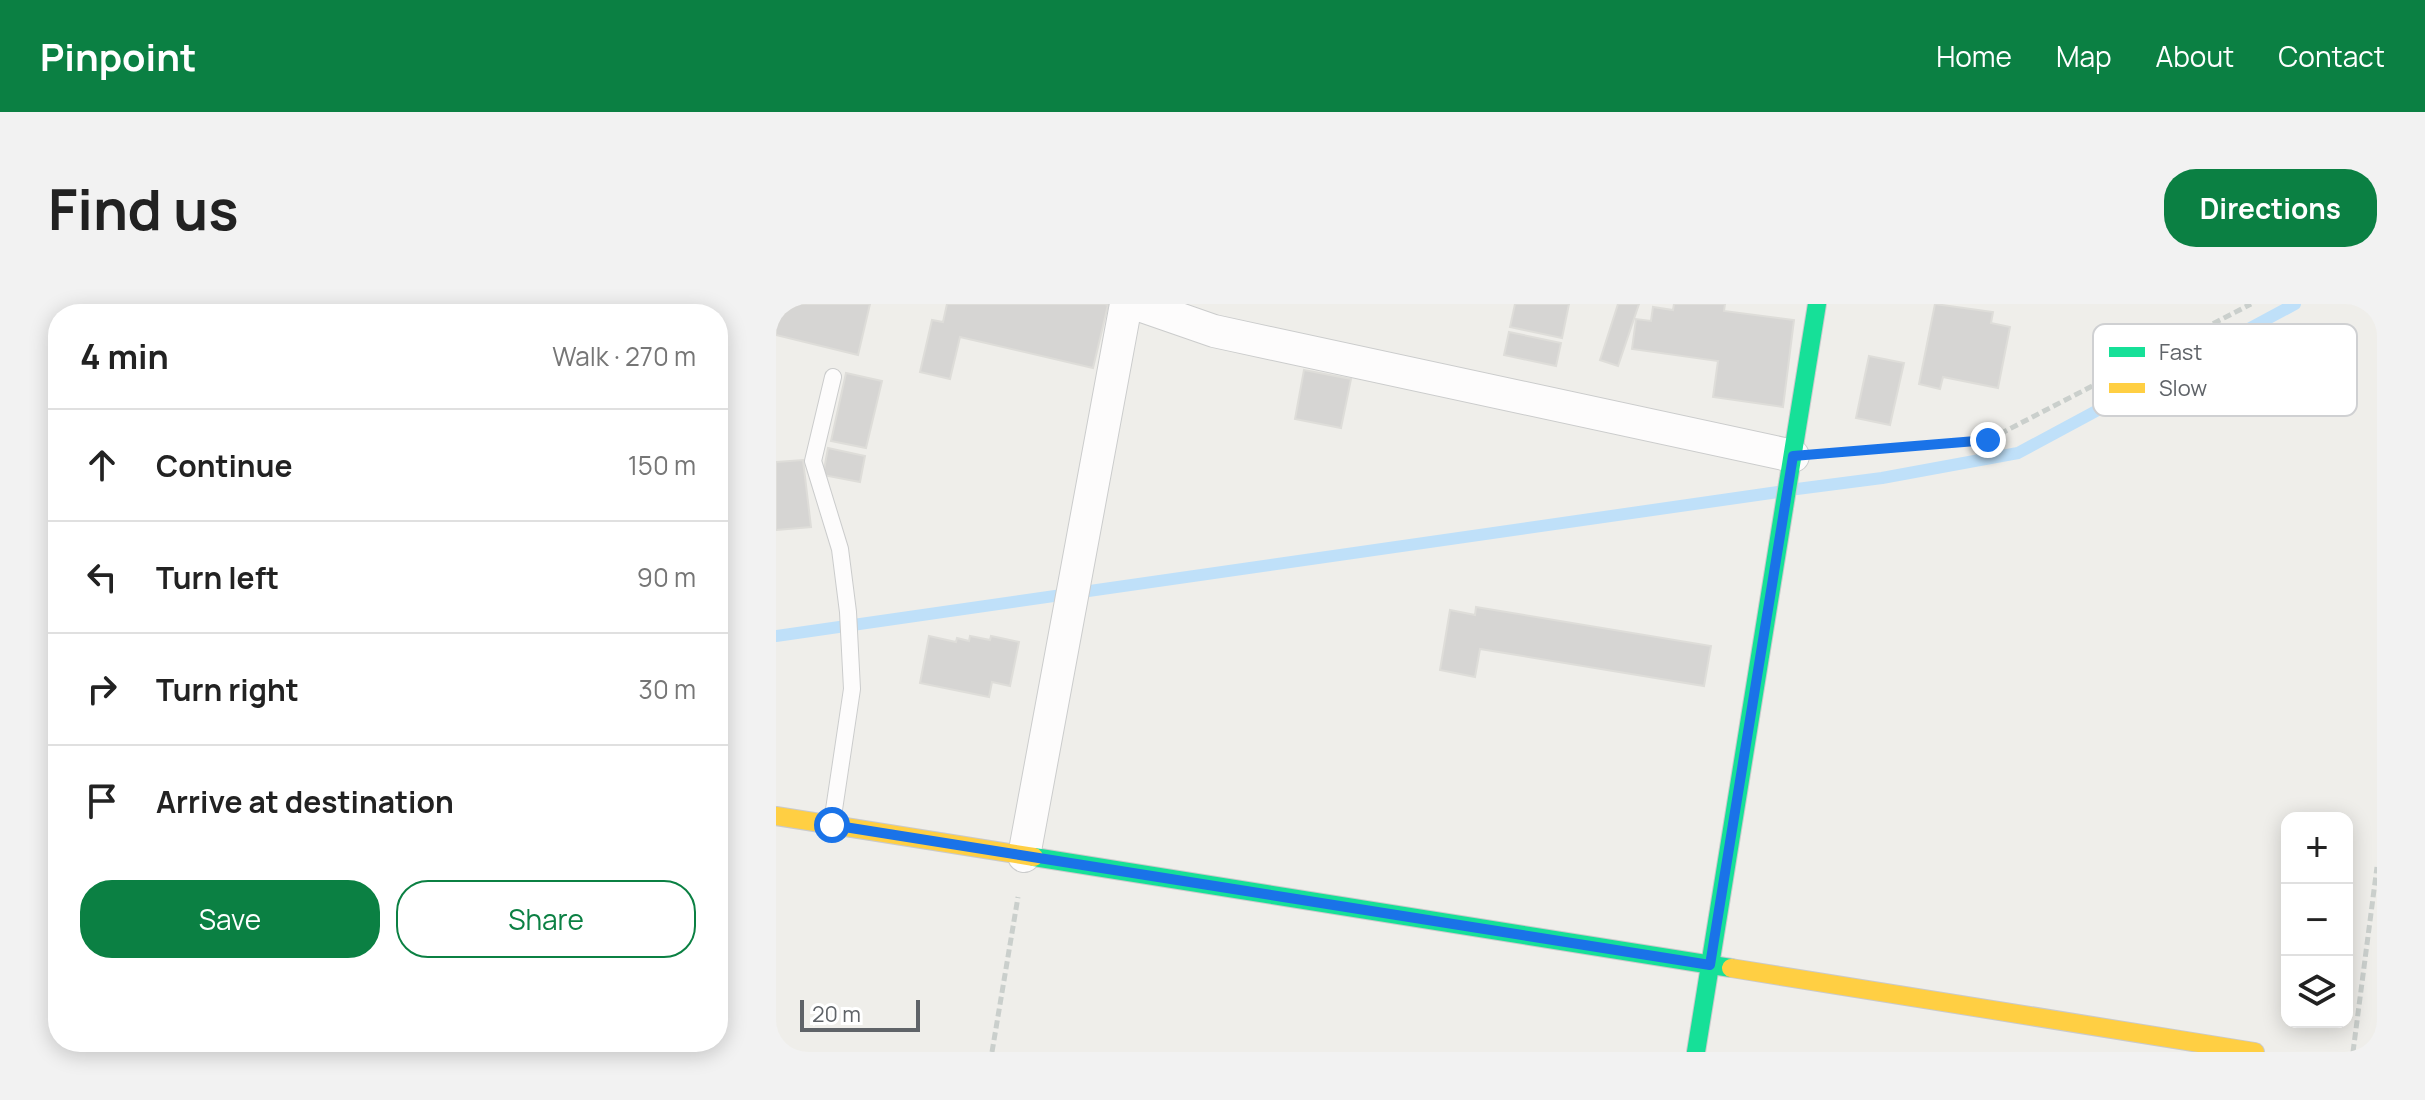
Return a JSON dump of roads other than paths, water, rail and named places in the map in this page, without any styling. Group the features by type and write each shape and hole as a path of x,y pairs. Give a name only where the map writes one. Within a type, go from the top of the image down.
{"street":[{"path":"1024,856 1126,304"},
{"path":"1136,304 1214,331 1793,456"},
{"path":"1696,1052 1817,304"},
{"path":"776,816 2255,1052"}],"lane":[{"path":"832,825 852,689 848,612 840,549 813,461 833,377"}],"waterway":[{"path":"2258,324 2295,304"},
{"path":"1797,489 1882,478 2018,453 2093,413"},
{"path":"776,636 1778,492"}]}
